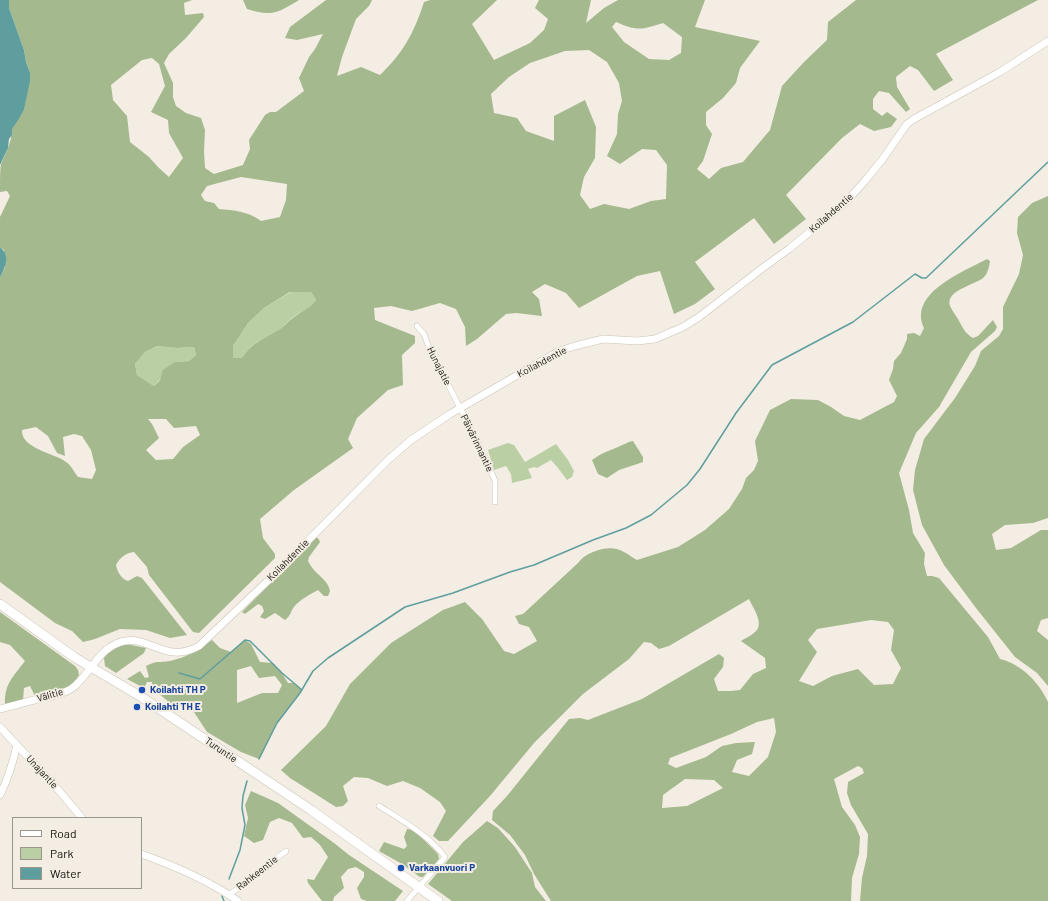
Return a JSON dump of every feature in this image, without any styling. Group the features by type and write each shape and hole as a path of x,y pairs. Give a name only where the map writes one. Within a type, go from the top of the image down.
{"highway":[{"name":"Turuntie","path":"0,604 74,657 143,698 305,805 438,901"}],"street":[{"name":"Koilahdentie","path":"90,667 107,649 124,641 137,641 163,650 179,653 199,646 275,574 388,460 411,440 460,408 559,351 603,339 637,341 655,339 684,327 700,317 789,249 846,202 869,176 907,124 1000,72 1048,42"},
{"name":"Hunajatie","path":"417,326 424,334 460,408"},
{"name":"Päivärinnantie","path":"460,408 480,445 495,481 495,502"},
{"name":"Välitie","path":"0,709 60,694 79,682 90,667"},
{"name":"Unajantie","path":"0,727 55,786 81,817"},
{"path":"0,795 8,776 17,745"},
{"path":"379,806 411,826 439,849 445,857 407,901"},
{"name":"Rahkeentie","path":"229,895 286,851"},
{"path":"142,854 194,875 238,901"}],"green space":[{"path":"9,0 192,0 184,3 185,15 203,13 204,17 186,38 169,54 164,63 173,83 173,97 176,106 186,113 201,118 205,130 205,168 214,174 243,165 250,149 249,140 265,115 270,112 276,112 304,91 299,78 309,57 323,34 297,40 285,38 290,27 326,0 372,0 369,6 356,19 342,57 337,76 361,67 380,75 395,59 407,42 424,2 430,0 497,0 472,24 494,60 530,43 544,30 548,19 535,8 539,0 591,0 586,23 604,8 618,0 705,0 695,27 760,41 740,68 736,83 723,98 706,112 706,125 712,134 703,161 697,169 709,179 721,168 743,162 770,130 782,86 827,40 828,22 856,0 1038,0 936,54 953,80 934,91 918,70 910,66 896,77 897,87 910,109 906,112 889,93 879,91 873,99 873,109 882,116 887,112 897,119 891,127 874,131 860,124 842,138 786,195 806,219 774,244 754,218 695,262 715,289 695,304 674,314 660,271 637,276 579,308 566,293 545,284 532,292 539,299 542,316 516,313 506,314 477,339 466,346 465,327 456,309 440,303 412,311 391,306 374,308 375,320 415,336 415,343 402,355 403,385 388,390 357,418 348,439 353,448 294,490 260,519 263,538 275,554 275,558 199,633 193,632 149,575 147,567 134,552 128,553 121,558 116,565 117,570 123,578 128,581 137,576 142,578 187,635 170,638 146,630 120,629 83,642 72,631 55,623 0,582 0,278 5,267 4,250 0,247 0,217 10,196 7,191 0,192 0,170 10,142 12,129 30,73 24,50 9,8","holes":["616,22 634,28 644,28 663,23 682,37 681,53 669,60 649,59 624,42 612,27","589,50 607,62 619,83 622,101 618,114 617,134 607,156 620,164 642,149 656,150 667,165 666,199 651,201 629,209 604,204 590,209 580,195 584,177 595,158 596,127 585,100 554,116 554,141 526,131 517,118 494,113 491,94 509,77 530,63 565,51","152,58 159,64 165,86 151,112 168,120 169,133 183,158 169,177 149,157 130,142 127,116 113,100 111,85 142,60","241,177 287,184 286,200 280,217 261,221 252,215 219,209 214,203 205,201 201,195 207,186","290,292 311,292 316,300 279,330 253,345 242,358 233,358 233,346 248,323 264,308","157,346 177,348 194,347 196,355 189,361 175,362 163,370 160,380 154,386 137,375 135,364 145,352","148,419 166,419 174,428 196,426 200,435 183,447 173,459 156,460 146,450 159,438","36,427 48,436 57,453 65,456 63,437 74,434 82,436 91,450 96,470 92,479 78,477 68,463 33,446 27,442 23,436 22,430"]},
{"path":"243,0 299,0 280,11 262,13 247,9"},
{"path":"1048,196 1048,518 1033,523 1005,525 992,534 996,550 1011,548 1041,530 1048,530 1048,618 1041,620 1037,631 1048,640 1048,686 1037,673 1015,657 944,565 922,525 913,490 915,470 924,439 955,398 975,366 981,351 999,336 1003,329 1003,307 1019,274 1023,255 1017,233 1018,217 1032,203"},
{"path":"987,259 990,261 985,276 979,281 956,292 950,300 950,306 964,330 973,338 978,336 993,320 997,327 995,331 971,352 939,407 916,433 899,473 909,510 913,533 925,553 924,564 927,576 939,578 988,637 1000,659 1015,665 1028,675 1040,688 1048,702 1048,901 860,901 862,878 867,856 868,834 851,805 847,793 848,782 864,773 862,768 858,766 834,779 842,807 855,825 860,837 859,854 852,878 851,901 551,901 534,874 525,855 510,835 492,820 493,811 507,796 569,719 580,718 588,720 642,699 719,654 724,658 723,667 714,679 718,691 740,690 753,674 766,668 765,658 741,641 752,635 758,629 759,625 759,620 749,599 669,646 659,649 651,643 644,642 629,659 583,694 534,743 490,796 448,841 439,841 433,836 446,811 440,802 420,788 403,781 387,786 368,778 354,777 343,786 348,801 343,806 336,807 290,778 281,770 326,726 350,684 391,643 443,610 465,602 482,619 504,651 514,654 537,641 529,627 519,624 515,616 523,614 585,556 601,549 612,548 622,551 637,560 678,547 705,530 729,509 742,489 746,478 754,470 758,461 755,441 770,410 791,399 818,400 844,416 860,420 894,402 897,396 889,380 894,361 901,353 907,339 907,334 914,333 920,336 924,328 921,316 924,304 940,285","holes":["871,620 888,622 894,630 891,650 901,668 893,684 874,685 858,669 832,676 813,686 799,681 817,652 808,640 817,629","774,718 776,732 768,757 749,776 732,772 737,760 752,754 755,742 736,743 722,746 706,757 676,768 668,764 670,758 757,722","685,779 714,780 723,788 687,806 662,808 663,795"]},
{"path":"291,292 311,292 316,300 313,304 292,318 278,331 254,344 242,358 233,358 233,346 248,323 264,308"},
{"path":"157,346 177,348 194,347 196,355 189,361 175,362 154,386 137,375 135,364 145,352"},
{"path":"633,441 643,457 643,462 619,470 607,478 598,474 592,460 604,453"},
{"path":"508,443 514,445 525,462 556,444 574,471 572,477 567,480 551,460 537,468 534,467 528,469 532,478 512,483 511,474 506,466 494,470 488,450"},
{"path":"315,538 318,538 320,542 309,557 308,561 313,569 328,584 330,591 328,596 324,596 318,590 305,597 294,607 285,620 275,613 265,619 260,617 264,611 262,606 258,604 245,614 242,612"},
{"path":"0,612 75,666 79,675 76,681 60,691 35,696 30,686 24,688 23,700 5,705 6,692 10,681 25,661 10,645 0,642"},
{"path":"212,640 220,648 231,652 245,640 251,644 260,662 273,663 288,683 293,683 302,690 277,723 259,759 241,752 207,732 188,703 170,703 152,688 152,682 147,682 144,688 127,679 140,671 145,678 149,677 146,666 156,662 170,661 182,657 192,653","holes":["251,666 259,678 275,676 282,685 278,693 262,693 237,703 237,670"]},
{"path":"126,644 146,648 144,653 116,673 105,666 104,658 111,649"},
{"path":"251,791 278,803 349,855 403,891 395,901 367,901 361,899 357,888 364,877 364,872 356,867 348,869 341,877 344,888 334,897 333,901 322,901 308,883 307,879 314,880 328,857 320,845 311,837 303,838 292,823 279,818 270,822 263,840 254,843 244,836 248,818 245,805"},
{"path":"487,821 498,828 515,847 532,873 535,887 546,901 452,901 428,884 463,842"},
{"path":"407,829 414,830 438,854 439,859 423,877 420,877 402,864 379,851 384,842 404,849 407,846 404,837"}],"water":[{"path":"0,0 9,0 9,8 24,50 30,73 30,81 24,109 12,129 12,135 9,139 8,148 0,165"},
{"path":"0,247 5,254 6,262 0,278"}],"waterway":[{"path":"259,759 277,723 300,693 313,671 328,658 405,607 453,593 510,572 534,565 626,528 651,515 687,485 700,469 736,413 772,365 853,322 915,274 922,278 926,278 1048,162"},
{"path":"179,673 200,679 245,640 250,641 282,673 302,690"},
{"path":"229,879 240,850 245,825 242,808 243,796 247,781"},
{"path":"222,896 224,901"}],"place":[{"name":"Koilahti TH P","path":"142,690"},
{"name":"Koilahti TH E","path":"137,707"},
{"name":"Varkaanvuori P","path":"401,868"}]}
